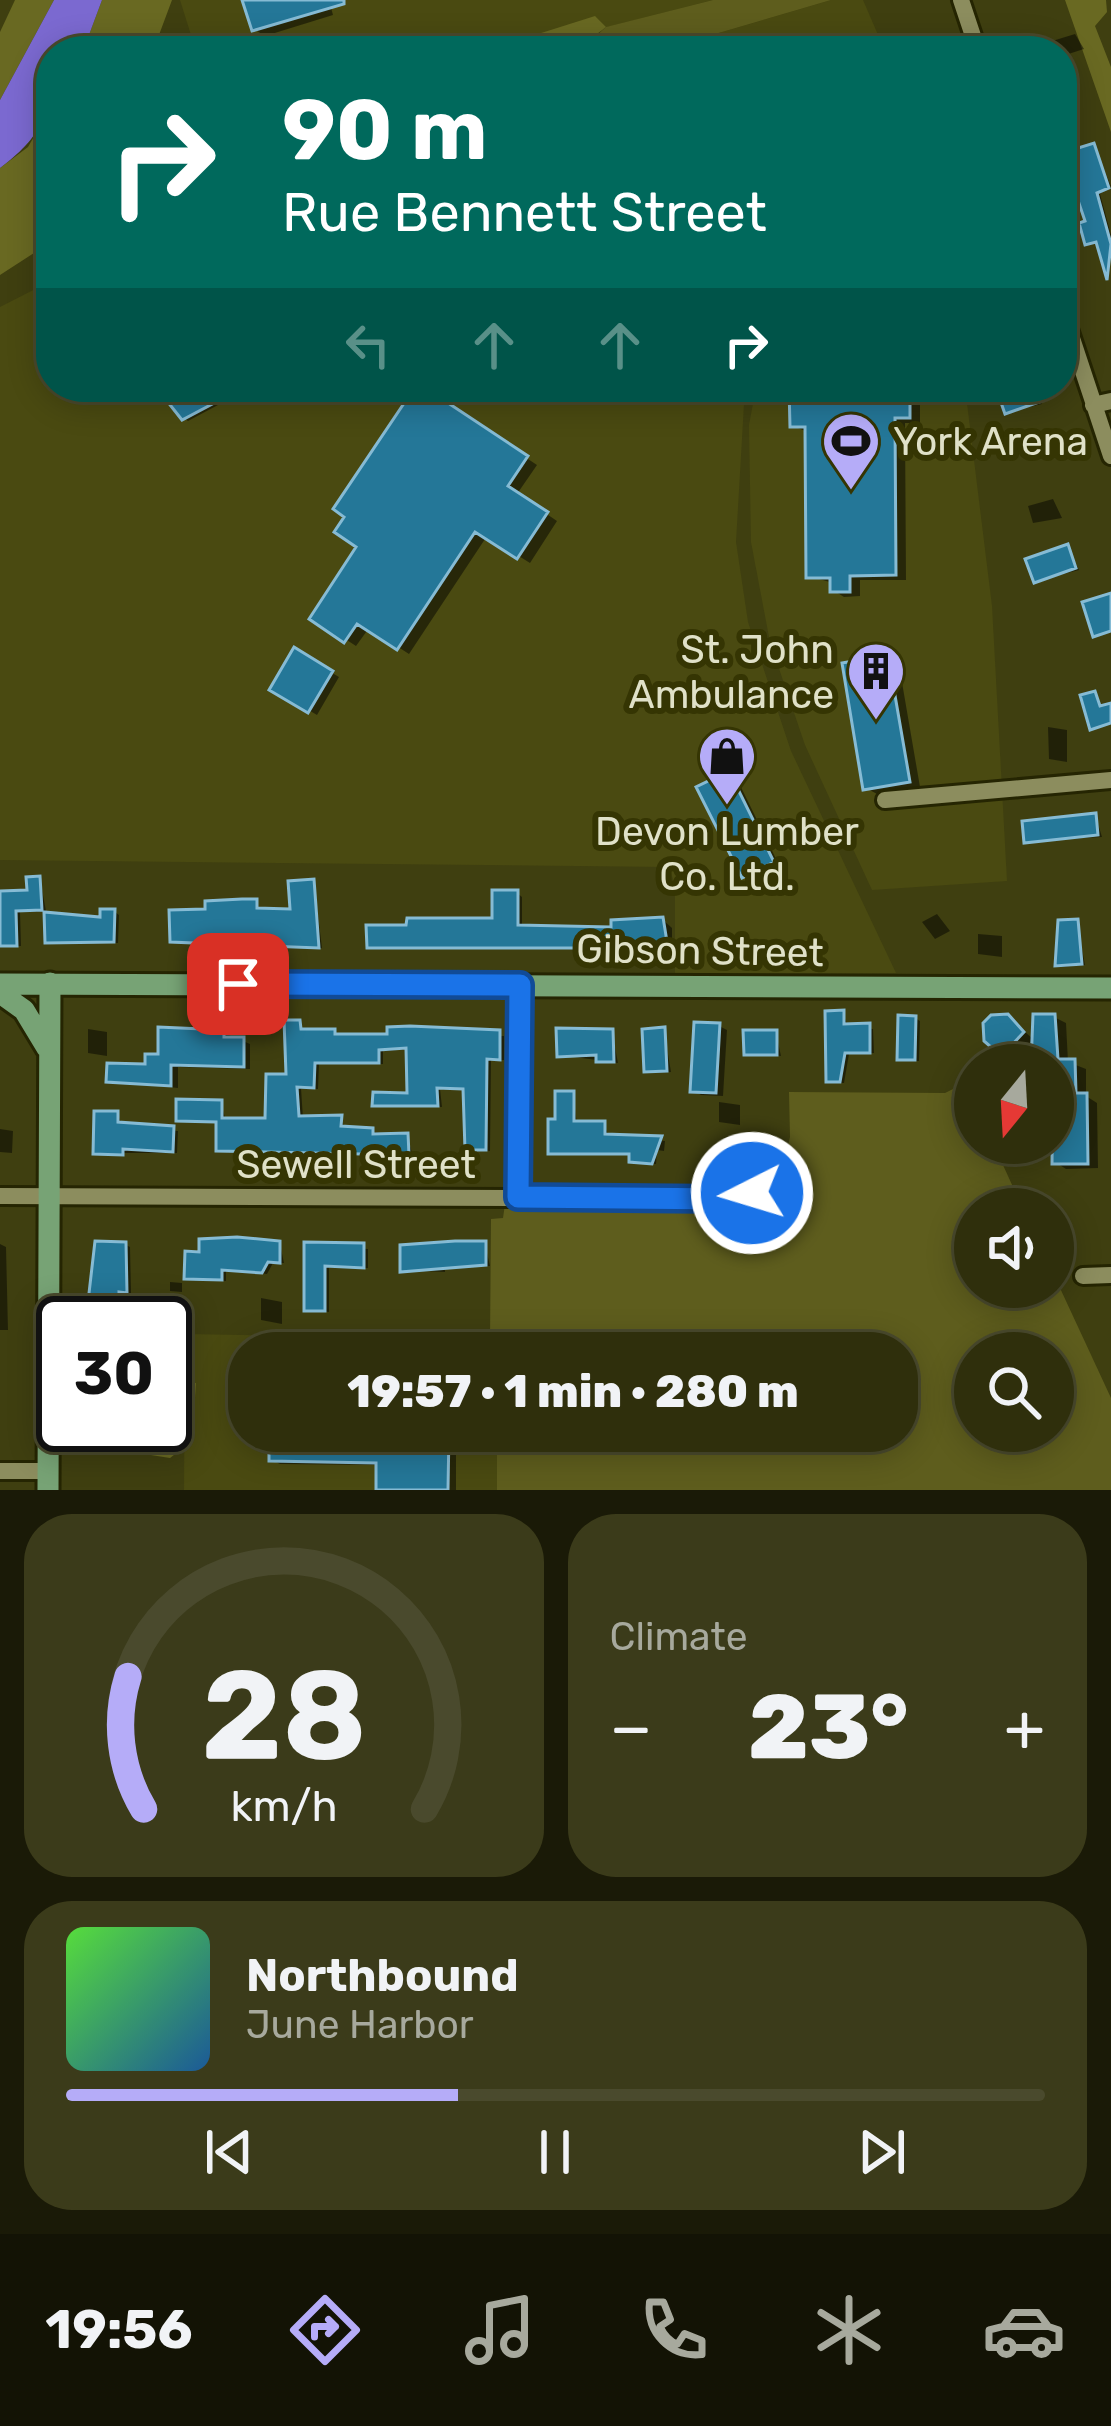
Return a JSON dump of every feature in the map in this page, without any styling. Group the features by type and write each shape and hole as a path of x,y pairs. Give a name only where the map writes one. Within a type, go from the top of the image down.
{"main road":[{"path":"48,1480 50,983"},
{"name":"Gibson Street","path":"0,984 1111,988"},
{"path":"0,993 24,1010 52,1059"}],"street":[{"path":"968,3 975,36"},
{"path":"1077,344 1102,403 1111,456"},
{"path":"885,800 1111,780"},
{"path":"518,1197 520,985"},
{"name":"Sewell Street","path":"0,1196 727,1199 780,1180"},
{"path":"1084,1276 1111,1276"},
{"path":"0,1471 48,1480"}],"shaded area":[{"path":"15,0 54,0 0,100 0,32"},
{"path":"54,0 102,0 89,36 36,36 36,131 0,168 0,100"},
{"path":"102,0 172,0 159,36 89,36"},
{"path":"180,0 713,0 572,36 191,36"},
{"path":"713,0 831,0 708,36 596,36 606,27"},
{"path":"831,0 863,0 879,36 708,36"},
{"path":"1065,0 1106,0 1107,12 1095,26 1111,67 1111,132"},
{"path":"595,16 606,27 593,36 532,36"},
{"path":"36,133 36,252 0,275 0,168 28,147"},
{"path":"36,289 36,402 744,402 736,542 748,622 791,751 896,973 675,974 675,885 669,867 0,860 0,307"},
{"path":"753,402 967,402 992,606 1007,881 872,890 805,745 770,642 751,542 749,425"},
{"path":"954,1088 954,1164 1003,1164 1013,1188 954,1188 954,1308 1069,1308 1111,1398 1111,1490 497,1490 497,1452 918,1452 918,1332 490,1332 491,1219 503,1218 506,1197 727,1199 780,1179 790,1137 789,1092 945,1093"},
{"path":"192,1334 228,1335 228,1452 498,1452 498,1490 184,1490 184,1452 192,1452"},
{"path":"192,1383 196,1383 192,1441"},
{"path":"138,1452 178,1452 170,1458"}],"building":[{"path":"242,0 344,0 344,4 252,31"},
{"path":"1094,143 1109,188 1097,193 1111,244 1107,280 1096,242 1085,245 1079,223 1085,221 1077,197 1077,148"},
{"path":"168,402 216,402 182,420"},
{"path":"405,402 447,402 528,456 508,486 548,512 517,559 475,532 397,650 357,624 344,643 309,619 356,547 334,532 344,517 333,509"},
{"name":"York Arena","path":"789,402 910,402 910,418 895,418 896,575 850,576 850,592 830,592 830,578 806,578 805,427 790,427"},
{"path":"1001,402 1039,402 1005,414"},
{"path":"1068,544 1076,568 1034,583 1025,559"},
{"path":"1111,593 1111,631 1093,637 1082,602"},
{"path":"294,647 333,671 308,713 269,690"},
{"name":"St. John Ambulance","path":"888,655 910,782 863,790 842,663"},
{"path":"1095,691 1100,706 1111,703 1111,723 1090,730 1080,695"},
{"name":"Devon Lumber Co. Ltd.","path":"729,771 774,862 742,878 696,787"},
{"path":"1096,813 1098,835 1024,843 1022,821"},
{"path":"40,876 42,910 16,911 17,946 0,946 0,891 27,890 26,877"},
{"path":"314,879 319,948 170,942 169,910 205,909 205,901 242,899 257,899 257,908 290,909 288,881"},
{"path":"492,890 518,890 518,925 611,927 611,920 663,917 668,948 367,948 366,925 406,925 407,918 492,918"},
{"path":"100,909 115,909 114,942 45,943 44,912 100,917"},
{"path":"1078,919 1082,964 1055,966 1058,920"},
{"path":"844,1010 844,1024 870,1023 870,1053 845,1053 840,1082 826,1082 825,1011"},
{"path":"1008,1014 1024,1032 1013,1044 987,1044 983,1023 991,1015"},
{"path":"1033,1014 1055,1014 1057,1044 1032,1044"},
{"path":"898,1015 916,1016 915,1060 897,1060"},
{"path":"284,1020 300,1020 301,1029 335,1029 335,1034 387,1034 387,1027 410,1026 500,1030 500,1060 487,1059 486,1150 465,1150 463,1089 437,1088 438,1106 372,1106 373,1092 407,1093 406,1048 379,1050 379,1063 315,1063 314,1088 297,1087 299,1116 342,1115 341,1126 373,1128 373,1134 408,1133 409,1155 216,1151 216,1122 176,1121 176,1099 222,1100 222,1118 265,1118 266,1074 286,1074"},
{"path":"694,1022 720,1023 716,1093 690,1092"},
{"path":"158,1027 224,1030 224,1037 244,1037 244,1067 171,1065 171,1086 106,1082 107,1063 145,1064 145,1054 158,1054"},
{"path":"665,1027 667,1071 644,1072 642,1029"},
{"path":"556,1028 613,1029 614,1062 596,1062 596,1055 557,1057"},
{"path":"743,1030 777,1030 777,1055 744,1055"},
{"path":"1074,1059 1076,1093 1087,1093 1088,1164 1074,1164"},
{"path":"555,1091 574,1091 574,1121 605,1121 605,1134 662,1136 652,1164 629,1162 629,1154 548,1154 548,1119 555,1119"},
{"path":"94,1111 118,1111 118,1122 174,1126 173,1152 123,1149 123,1155 93,1154"},
{"path":"199,1239 280,1241 280,1263 268,1262 262,1273 222,1270 222,1280 184,1279 185,1251 199,1252"},
{"path":"95,1241 126,1242 127,1293 89,1296"},
{"path":"486,1241 486,1265 400,1272 400,1245"},
{"path":"304,1242 364,1243 364,1268 325,1266 325,1311 304,1311"},
{"path":"269,1452 449,1452 448,1490 376,1490 376,1463 269,1461"}],"place":[{"name":"York Arena","path":"851,492"},
{"name":"St. John Ambulance","path":"876,722"},
{"name":"Devon Lumber Co. Ltd.","path":"727,807"}],"route":[{"path":"238,984 520,985 518,1197 727,1199 752,1193"}]}
